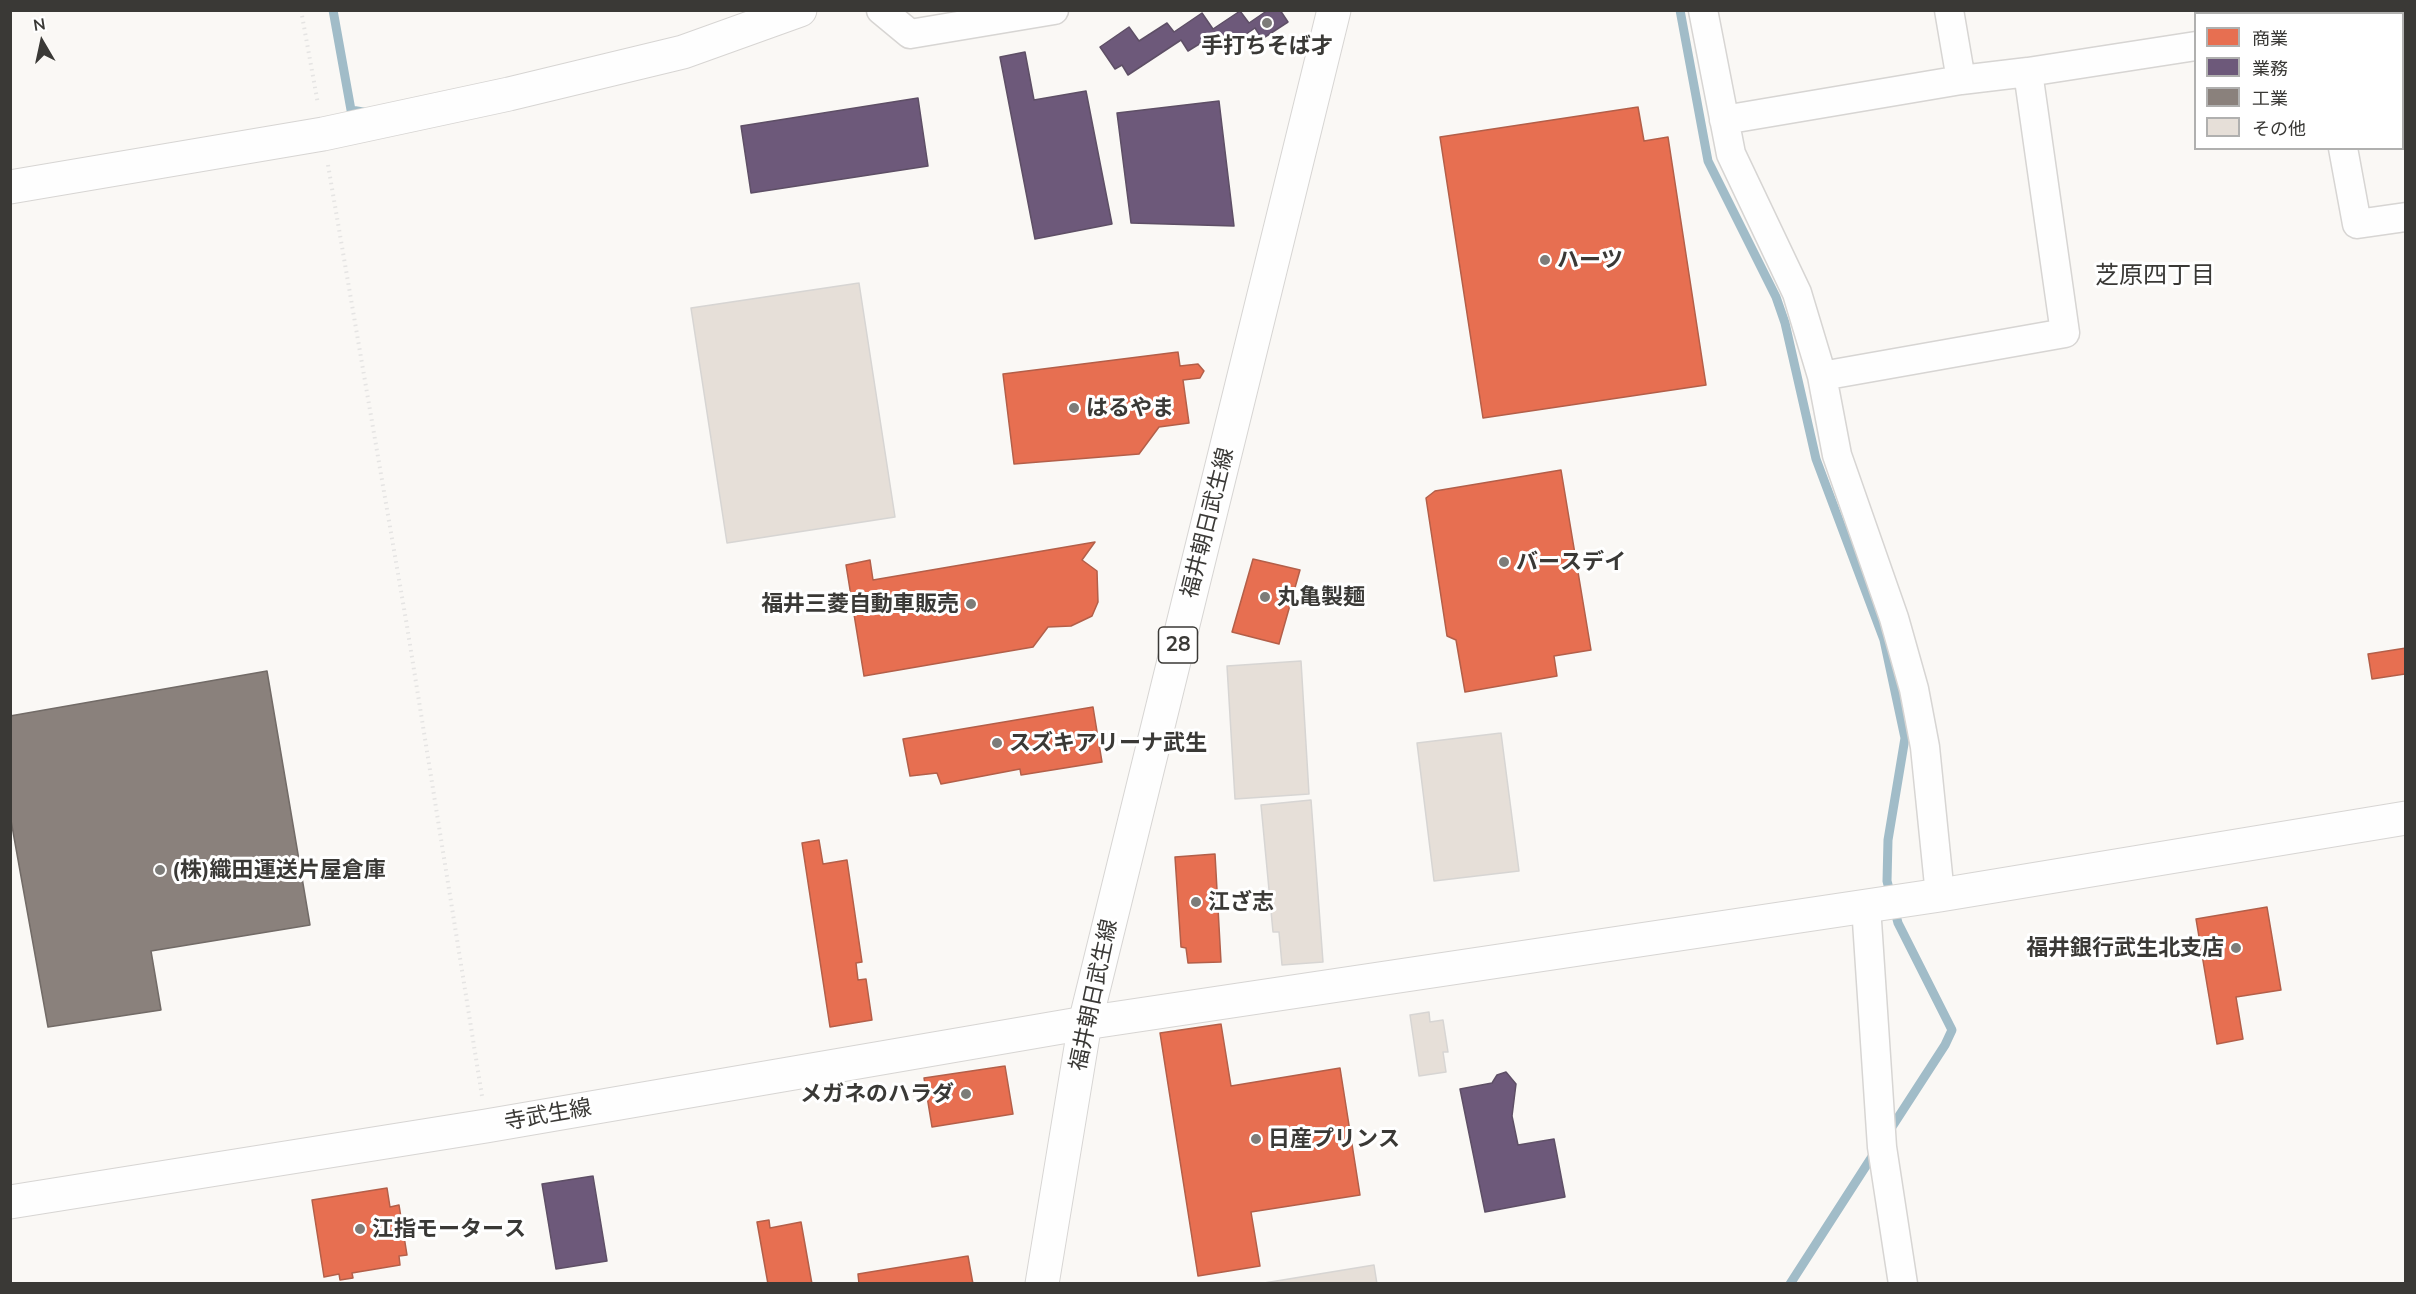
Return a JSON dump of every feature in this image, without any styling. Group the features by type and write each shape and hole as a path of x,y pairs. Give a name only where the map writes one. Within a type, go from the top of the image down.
{"main road":[{"path":"10,187 323,134 509,94 683,52 800,10"},
{"name":"福井朝日武生線","path":"1042,1284 1085,1023 1334,10"},
{"name":"寺武生線","path":"10,1202 486,1126 1085,1023 1940,895 2406,818"}],"street":[{"path":"881,10 910,34 1054,10"},
{"path":"1703,10 1731,154 1797,293 1822,376 1837,454 1894,618 1914,690 1925,747 1940,895"},
{"path":"1949,10 1961,80"},
{"path":"1724,120 1961,80 2194,46"},
{"path":"1822,376 2065,333 2028,72"},
{"path":"2343,150 2357,224 2406,217"},
{"path":"1866,906 1882,1147 1903,1284"}],"path":[{"path":"301,10 409,638 486,1126"}],"building: 商業":[{"path":"2217,10 2266,10 2256,12 2218,12"},
{"path":"2332,10 2379,10 2379,12 2332,12"},
{"path":"1638,107 1644,141 1668,137 1706,385 1483,418 1440,137"},
{"path":"1178,352 1180,366 1198,364 1204,371 1200,378 1183,380 1189,423 1159,427 1139,454 1014,464 1003,374"},
{"path":"1561,470 1591,650 1554,656 1557,676 1465,692 1456,640 1447,636 1426,498 1435,491"},
{"path":"1095,542 1082,560 1097,571 1098,602 1092,616 1071,626 1048,627 1033,647 864,676 846,565 870,560 873,580"},
{"path":"1253,559 1300,570 1279,644 1232,632"},
{"path":"2406,648 2406,680 2405,674 2372,679 2368,654"},
{"path":"1093,707 1102,762 1021,775 1020,769 941,784 937,773 910,776 903,739"},
{"path":"819,840 823,864 847,860 862,962 856,963 858,980 866,979 872,1020 830,1027 802,843"},
{"path":"1215,854 1221,962 1188,963 1186,948 1181,947 1175,857"},
{"path":"2267,907 2281,990 2236,997 2243,1039 2217,1044 2196,919"},
{"path":"1221,1024 1231,1086 1340,1068 1360,1195 1251,1212 1260,1266 1198,1276 1160,1033"},
{"path":"1005,1066 1013,1114 932,1127 924,1078"},
{"path":"387,1188 390,1207 399,1205 407,1255 399,1256 400,1265 352,1273 353,1278 340,1280 339,1274 324,1277 312,1200"},
{"path":"769,1220 770,1228 801,1222 812,1284 768,1284 757,1222"},
{"path":"968,1256 973,1284 859,1284 858,1274"}],"building: 業務":[{"path":"1268,10 1280,10 1288,22 1262,39 1255,28 1227,47 1217,33 1188,51 1181,40 1128,75 1122,65 1115,69 1100,47 1129,27 1139,41 1167,23 1174,32 1202,13 1213,29 1240,11 1249,23"},
{"path":"1025,52 1034,100 1086,91 1112,224 1035,239 1000,57"},
{"path":"918,98 928,166 751,193 741,126"},
{"path":"1219,101 1234,226 1131,223 1117,113"},
{"path":"1506,1072 1516,1084 1512,1116 1518,1145 1554,1139 1565,1197 1485,1212 1460,1089 1492,1083 1497,1075"},
{"path":"593,1176 607,1261 556,1269 542,1184"}],"building: 工業":[{"name":"(株)織田運送片屋倉庫","path":"267,671 310,925 151,951 161,1010 48,1027 10,815 10,716"}],"building: その他":[{"path":"859,283 895,517 727,543 691,308"},
{"path":"1301,661 1309,794 1235,799 1227,666"},
{"path":"1501,733 1519,871 1434,881 1417,743"},
{"path":"1311,800 1323,962 1282,965 1279,932 1273,932 1261,805"},
{"path":"1429,1012 1430,1022 1443,1020 1448,1052 1443,1052 1446,1072 1419,1076 1410,1015"},
{"path":"1374,1265 1377,1284 1258,1284"}],"waterway":[{"path":"333,10 351,110 363,112"},
{"path":"1680,10 1708,161 1776,297 1785,323 1816,459 1884,640 1905,738 1888,840 1887,881 1898,923 1952,1030 1945,1045 1888,1133"},
{"path":"1790,1284 1875,1152"}],"place":[{"name":"手打ちそば才","path":"1267,23"},
{"name":"ハーツ","path":"1545,260"},
{"name":"はるやま","path":"1074,408"},
{"name":"バースデイ","path":"1504,562"},
{"name":"丸亀製麺","path":"1265,597"},
{"name":"福井三菱自動車販売","path":"971,604"},
{"name":"スズキアリーナ武生","path":"997,743"},
{"name":"(株)織田運送片屋倉庫","path":"160,870"},
{"name":"江ざ志","path":"1196,902"},
{"name":"福井銀行武生北支店","path":"2236,948"},
{"name":"メガネのハラダ","path":"966,1094"},
{"name":"日産プリンス","path":"1256,1139"},
{"name":"江指モータース","path":"360,1229"}],"district":[{"name":"芝原四丁目","path":"2155,276"}]}
